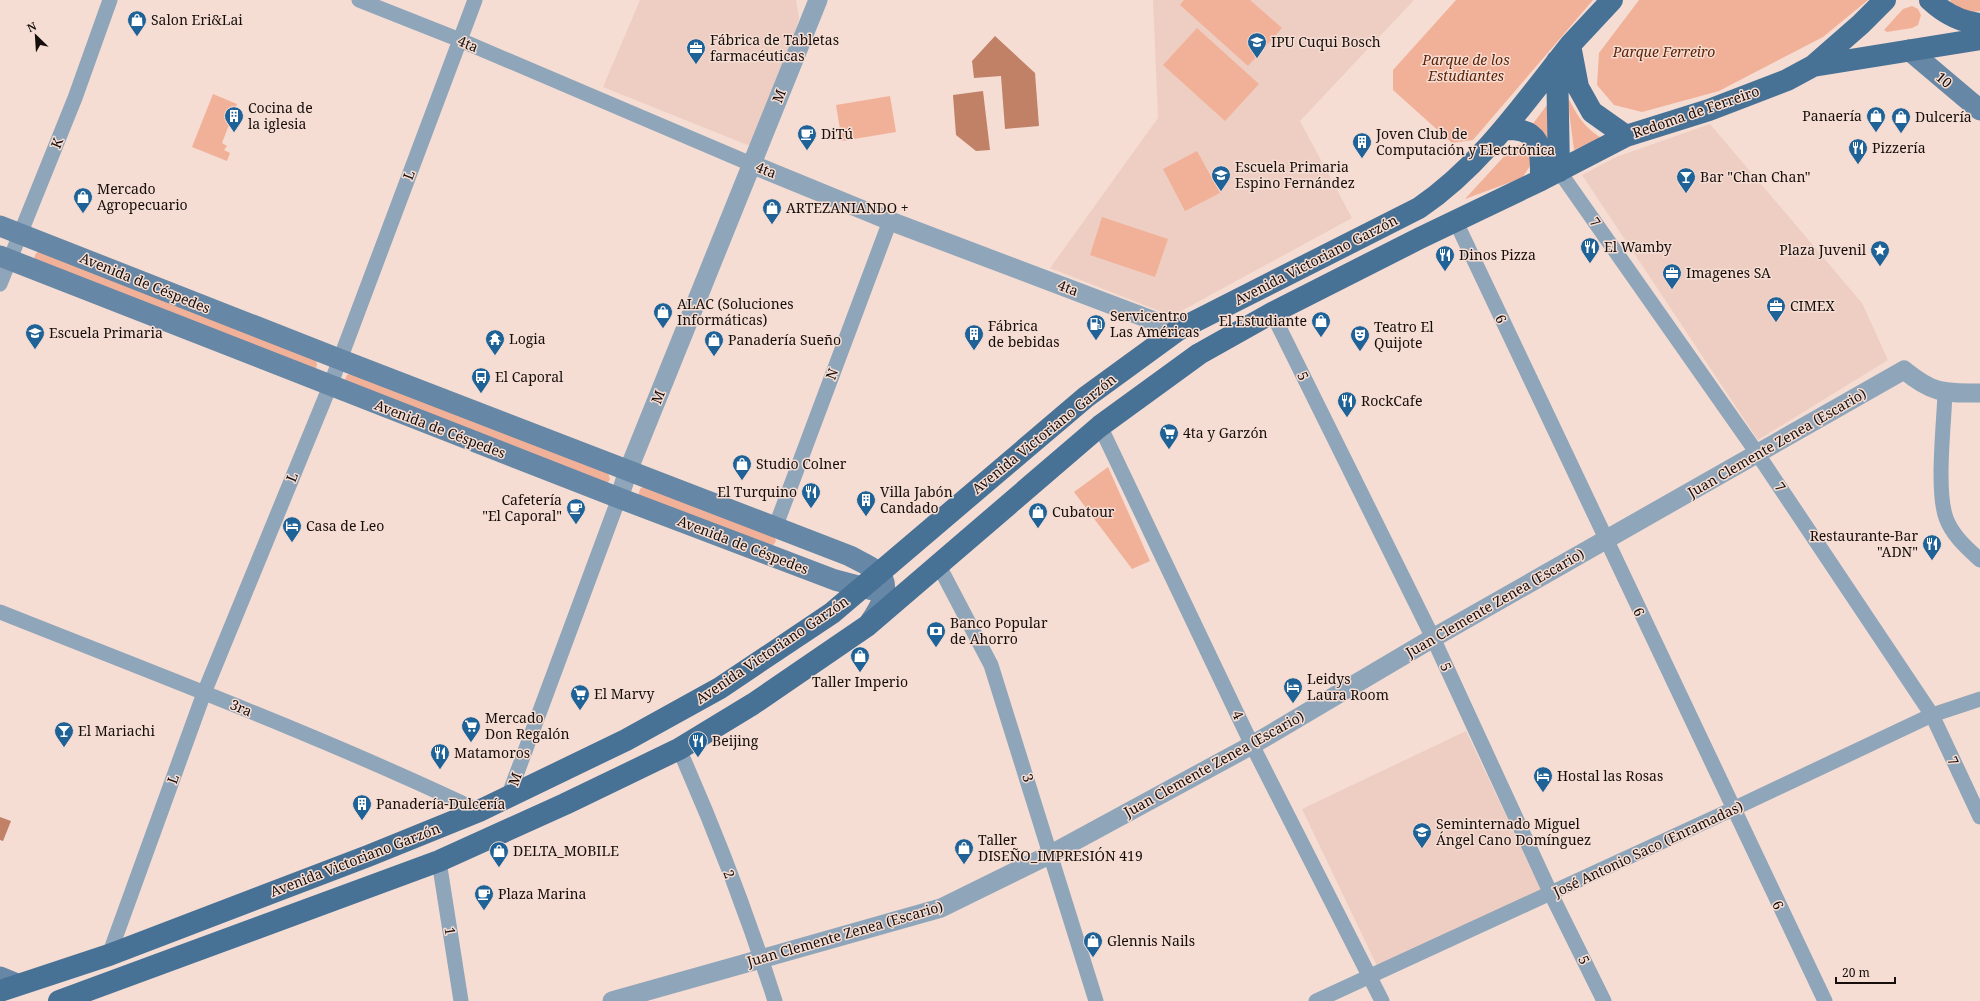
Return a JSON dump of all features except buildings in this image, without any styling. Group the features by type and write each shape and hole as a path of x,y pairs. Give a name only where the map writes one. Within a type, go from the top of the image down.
{"main road":[{"path":"1550,175 1564,53 1612,0"},
{"name":"Redoma de Ferreiro","path":"1564,53 1578,87 1592,112 1626,136 1709,110 1787,80 1813,66 1862,24 1885,0"},
{"path":"1930,0 1950,15 1969,23 1980,24"},
{"path":"1813,66 1980,39"},
{"name":"10","path":"1909,50 1980,110"},
{"name":"Avenida Victoriano Garzón","path":"9,988 29,993 87,972 108,955 368,856 479,811 626,740 720,688 832,613 862,588 881,582 898,555 1086,397 1178,330 1419,208 1461,174 1505,129 1564,53"},
{"path":"1505,129 1518,129 1533,136 1541,150 1550,175"},
{"name":"Avenida Victoriano Garzón","path":"59,1001 439,861 565,804 679,749 753,704 867,626 1100,426 1199,354 1272,313 1626,136"},
{"name":"Avenida de Céspedes","path":"0,226 774,528 850,556 881,582"},
{"name":"Avenida de Céspedes","path":"5,258 619,498 835,580 862,588"},
{"name":"Avenida de Céspedes","path":"850,556 898,555"},
{"path":"867,626 883,603 881,582 901,589 918,581"}],"street":[{"name":"K","path":"0,284 5,258 20,233 75,98 110,0"},
{"name":"4ta","path":"359,0 460,40 751,164 890,221 1178,330"},
{"name":"L","path":"108,955 204,693 330,386 475,0"},
{"name":"M","path":"508,797 628,471 818,0"},
{"name":"7","path":"1550,175 1757,453 1932,715 1980,817"},
{"name":"N","path":"774,528 890,221"},
{"name":"6","path":"1456,222 1825,1001"},
{"name":"5","path":"1272,313 1433,638 1551,894 1604,1001"},
{"name":"Juan Clemente Zenea (Escario)","path":"612,1001 942,908 1051,854 1252,745 1433,638 1606,541 1904,370 1921,384 1945,393"},
{"path":"1980,393 1945,393 1941,490 1946,518 1962,544 1980,560"},
{"name":"4","path":"1100,426 1252,745 1382,1001"},
{"name":"3","path":"938,564 992,665 1096,1001"},
{"name":"3ra","path":"0,612 204,693 479,811"},
{"name":"José Antonio Saco (Enramadas)","path":"1316,1001 1551,894 1932,715 1980,699"},
{"name":"2","path":"679,749 692,778 762,958 775,1001"},
{"name":"1","path":"439,861 461,1001"}],"shaded area":[{"name":"Fábrica de Tabletas farmacéuticas","path":"640,0 796,0 799,18 790,50 750,146 603,87"},
{"path":"1153,0 1414,0 1300,121 1352,218 1172,316 1050,268 1158,118"},
{"path":"995,36 1035,73 1039,126 1005,129 1001,76 974,78 972,61"},
{"path":"983,91 990,150 976,151 956,135 953,95"},
{"path":"1710,124 1862,303 1888,360 1758,440 1582,175 1616,157"},
{"name":"Seminternado Miguel Ángel Cano Domínguez","path":"1466,731 1541,890 1378,968 1302,809"},
{"path":"0,817 11,821 3,841 0,840"}],"green space":[{"path":"1184,0 1250,0 1282,28 1248,66 1180,5"},
{"name":"Parque de los Estudiantes","path":"1456,0 1593,0 1473,140 1452,143 1393,90 1393,70"},
{"name":"Parque Ferreiro","path":"1639,0 1868,0 1823,37 1719,91 1642,112 1614,105 1597,85 1599,53"},
{"path":"1950,0 1980,0 1980,11 1972,12 1954,7"},
{"path":"1912,6 1918,9 1921,15 1918,25 1912,28 1887,32 1884,30 1903,9"},
{"path":"1197,28 1259,84 1225,121 1163,65"},
{"path":"213,94 237,104 222,143 227,146 224,150 230,153 227,161 192,147"},
{"path":"890,96 896,132 842,141 836,105"},
{"path":"1567,96 1581,120 1589,129 1601,138 1574,150"},
{"path":"1547,105 1550,144 1532,125"},
{"path":"1518,145 1527,147 1532,163 1522,178 1465,199 1508,152"},
{"path":"1197,151 1220,193 1185,211 1163,169"},
{"path":"1102,217 1168,239 1155,277 1090,255"},
{"path":"38,251 316,360 316,369 34,259"},
{"path":"351,373 608,473 610,479 607,484 345,380 347,375"},
{"path":"1108,467 1150,561 1132,569 1074,492"},
{"path":"644,486 774,536 776,541 772,547 638,496 640,489"}],"place":[{"name":"Salon Eri&Lai","path":"137,37"},
{"name":"IPU Cuqui Bosch","path":"1257,59"},
{"name":"Fábrica de Tabletas farmacéuticas","path":"696,65"},
{"name":"Cocina de la iglesia","path":"234,133"},
{"name":"Panaería","path":"1876,133"},
{"name":"Dulcería","path":"1901,134"},
{"name":"DiTú","path":"807,151"},
{"name":"Joven Club de Computación y Electrónica","path":"1362,159"},
{"name":"Pizzería","path":"1858,165"},
{"name":"Escuela Primaria Espino Fernández","path":"1221,192"},
{"name":"Bar \"Chan Chan\"","path":"1686,194"},
{"name":"Mercado Agropecuario","path":"83,214"},
{"name":"ARTEZANIANDO +","path":"772,225"},
{"name":"El Wamby","path":"1590,264"},
{"name":"Plaza Juvenil","path":"1880,267"},
{"name":"Dinos Pizza","path":"1445,272"},
{"name":"Imagenes SA","path":"1672,290"},
{"name":"CIMEX","path":"1776,323"},
{"name":"ALAC (Soluciones Informáticas)","path":"663,329"},
{"name":"El Estudiante","path":"1321,338"},
{"name":"Servicentro Las Américas","path":"1096,341"},
{"name":"Escuela Primaria","path":"35,350"},
{"name":"Fábrica de bebidas","path":"974,351"},
{"name":"Teatro El Quijote","path":"1360,352"},
{"name":"Logia","path":"495,356"},
{"name":"Panadería Sueño","path":"714,357"},
{"name":"El Caporal","path":"481,394"},
{"name":"RockCafe","path":"1347,418"},
{"name":"4ta y Garzón","path":"1169,450"},
{"name":"Studio Colner","path":"742,481"},
{"name":"El Turquino","path":"811,509"},
{"name":"Villa Jabón Candado","path":"866,517"},
{"name":"Cafetería \"El Caporal\"","path":"576,525"},
{"name":"Cubatour","path":"1038,529"},
{"name":"Casa de Leo","path":"292,543"},
{"name":"Restaurante-Bar \"ADN\"","path":"1932,561"},
{"name":"Banco Popular de Ahorro","path":"936,648"},
{"name":"Taller Imperio","path":"860,673"},
{"name":"Leidys Laura Room","path":"1293,704"},
{"name":"El Marvy","path":"580,711"},
{"name":"Mercado Don Regalón","path":"471,743"},
{"name":"El Mariachi","path":"64,748"},
{"name":"Beijing","path":"698,758"},
{"name":"Matamoros","path":"440,770"},
{"name":"Hostal las Rosas","path":"1543,793"},
{"name":"Panadería-Dulcería","path":"362,821"},
{"name":"Seminternado Miguel Ángel Cano Domínguez","path":"1422,849"},
{"name":"Taller DISEÑO_IMPRESIÓN 419","path":"964,865"},
{"name":"DELTA_MOBILE","path":"499,868"},
{"name":"Plaza Marina","path":"484,911"},
{"name":"Glennis Nails","path":"1093,958"}]}
